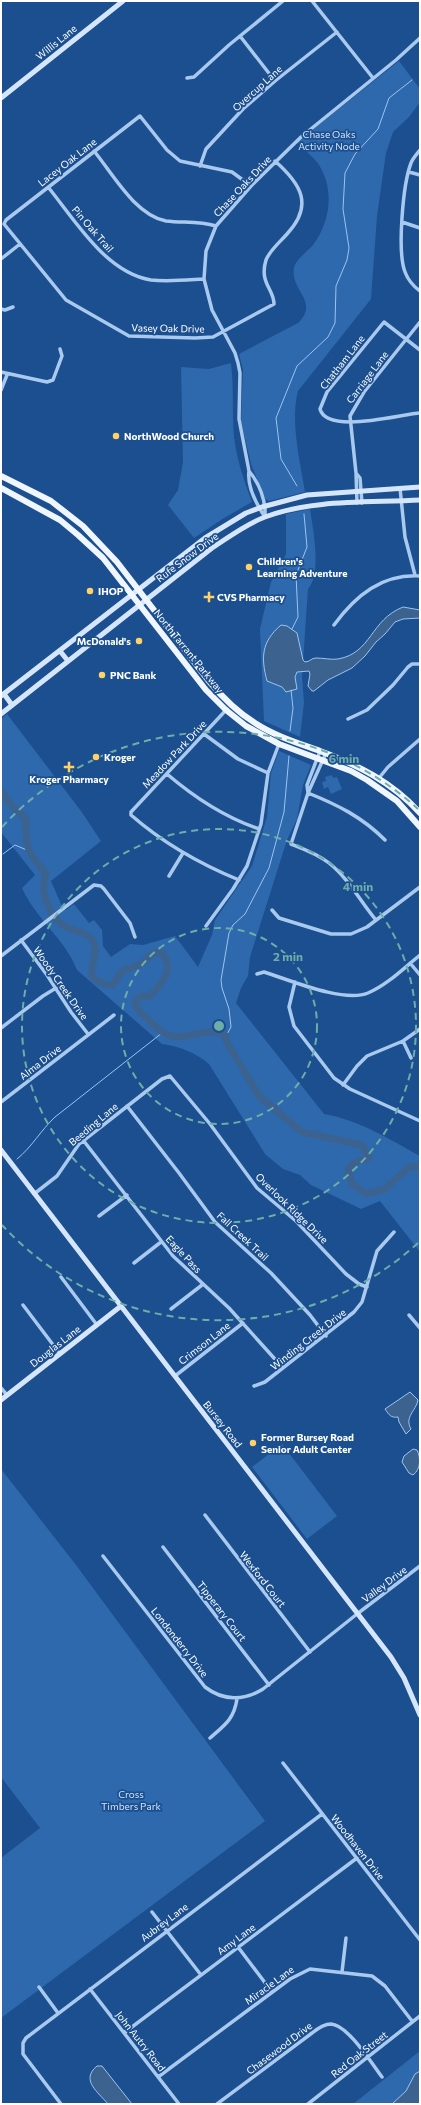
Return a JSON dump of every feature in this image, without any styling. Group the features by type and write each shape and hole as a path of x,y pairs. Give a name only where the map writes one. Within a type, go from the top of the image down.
{"main road":[{"name":"North Tarrant Parkway","path":"1,476 50,501 83,526 110,554 185,652 231,705 267,730 364,769 398,792 420,812"},
{"path":"10,492 15,483"},
{"name":"North Tarrant Parkway","path":"1,488 47,512 78,535 103,558 206,690 226,710 246,726 279,744 351,771 377,786 417,821"},
{"path":"179,656 185,652"}],"street":[{"name":"Willis Lane","path":"1,98 123,1"},
{"path":"187,78 194,77 240,36 283,1"},
{"path":"312,1 373,78"},
{"name":"Overcup Lane","path":"200,166 203,154 210,144 248,104 337,32"},
{"path":"240,36 275,81"},
{"name":"Chase Oaks Drive","path":"265,517 259,508 248,478 249,471 239,420 240,373 235,353 212,310 204,279 206,251 216,226 251,186 275,162 326,114 373,78 420,38"},
{"name":"Lacey Oak Lane","path":"5,222 140,116 174,157 187,164 200,166"},
{"path":"420,150 411,162 409,172 402,222 401,251 403,266 410,281 420,291"},
{"path":"94,151 139,208 161,219 203,223 216,226"},
{"name":"Vasey Oak Drive","path":"5,222 20,244 66,300 122,334 136,337 213,337 274,304 264,274 266,261 274,248 299,220 302,201 296,183 275,162"},
{"path":"200,166 232,172 251,186"},
{"path":"409,172 420,175"},
{"name":"Pin Oak Trail","path":"48,187 102,254 133,274 152,280 204,279"},
{"path":"402,222 420,228"},
{"path":"1,259 20,244"},
{"path":"1,309 5,310 13,307"},
{"name":"Chatham Lane","path":"349,422 328,418 323,415 320,409 327,392 384,322 406,339"},
{"name":"Carriage Lane","path":"360,503 360,478 356,473 349,422 352,410 364,392 420,322"},
{"path":"406,339 420,350"},
{"path":"1,372 7,375 47,382 53,380 62,356 60,348"},
{"path":"1,390 7,375"},
{"path":"349,422 371,422 420,413"},
{"name":"Chase Oaks Drive","path":"249,471 255,478 266,506 265,517"},
{"name":"Rufe Snow Drive","path":"2,695 204,538 231,521 259,508 307,495 420,487"},
{"path":"400,488 405,537 415,575"},
{"name":"Rufe Snow Drive","path":"1,714 212,548 237,531 265,517 309,507 420,500"},
{"path":"334,625 340,617 376,584 390,578 415,575 420,576"},
{"path":"60,651 68,661"},
{"path":"348,719 367,710 393,685 408,667 412,664 420,664"},
{"path":"2,695 12,705"},
{"name":"Meadow Park Drive","path":"183,853 157,836 131,815 131,812 231,705"},
{"path":"204,734 238,759 268,773"},
{"path":"379,778 388,767 420,739"},
{"path":"206,926 239,880 246,866 264,810 268,773 279,744"},
{"path":"323,752 307,785 308,793 291,844 316,855 330,864 376,920"},
{"path":"167,774 186,790 211,807 240,822 259,829"},
{"path":"308,793 350,811 371,826 385,840"},
{"path":"417,821 420,812"},
{"path":"169,876 183,853 239,880"},
{"path":"1,956 91,886 97,885 104,889 130,923 135,937"},
{"path":"272,910 280,918 338,935 359,932 420,887"},
{"name":"Woody Creek Drive","path":"21,940 88,1034"},
{"path":"257,974 264,972 338,995 358,996 378,988 420,955"},
{"path":"410,963 420,975"},
{"path":"295,982 289,1007 294,1026 331,1074 343,1085 420,1121"},
{"path":"1,1028 56,988"},
{"name":"Alma Drive","path":"1,1102 114,1015"},
{"path":"343,1085 356,1066 368,1056 403,1041 420,1029"},
{"path":"403,1041 411,1058"},
{"name":"Beeding Lane","path":"34,1194 57,1176 71,1153 83,1140 162,1078 170,1076"},
{"name":"Overlook Ridge Drive","path":"170,1076 210,1124 257,1188 296,1221 346,1274 358,1284 367,1287"},
{"name":"Fall Creek Trail","path":"127,1106 215,1222 271,1273 310,1315 326,1336"},
{"name":"Eagle Pass","path":"83,1140 127,1195 161,1242 202,1285 243,1323 283,1368"},
{"name":"Bursey Road","path":"1,1150 390,1657 404,1678 420,1715"},
{"path":"99,1216 127,1195"},
{"name":"Winding Creek Drive","path":"254,1386 265,1382 326,1336 354,1312 362,1302 367,1287 373,1258 377,1251 394,1232"},
{"path":"134,1263 161,1242"},
{"path":"61,1278 97,1325"},
{"path":"171,1309 202,1285"},
{"path":"23,1305 60,1354"},
{"name":"Douglas Lane","path":"1,1400 121,1306"},
{"path":"409,1315 420,1328"},
{"name":"Crimson Lane","path":"175,1376 243,1323"},
{"path":"1,1388 7,1396"},
{"name":"Wexford Court","path":"205,1515 310,1652"},
{"name":"Tipperary Court","path":"163,1547 269,1685"},
{"name":"Londonderry Drive","path":"103,1556 200,1682 210,1691 220,1696 237,1699 255,1694 269,1685 357,1614"},
{"name":"Valley Drive","path":"357,1614 420,1566"},
{"path":"210,1738 230,1719 236,1708 237,1699"},
{"name":"Woodhaven Drive","path":"283,1763 420,1940"},
{"name":"Aubrey Lane","path":"61,2104 26,2059 22,2048 26,2038 322,1814"},
{"name":"Amy Lane","path":"124,2033 356,1858"},
{"path":"152,1912 201,1975"},
{"path":"342,1972 346,1938"},
{"path":"238,1947 272,1992"},
{"name":"Miracle Lane","path":"158,2077 272,1992 303,1971 316,1969 342,1972 366,1975 378,1980 412,2021"},
{"path":"39,1987 58,2013"},
{"name":"John Autry Road","path":"90,1989 179,2104"},
{"name":"Red Oak Street","path":"308,2104 420,2016"},
{"name":"Chasewood Drive","path":"217,2104 312,2033 326,2025 331,2024 344,2030 382,2077"}],"green space":[{"name":"Chase Oaks Activity Node","path":"399,61 420,89 420,102 409,117 393,132 386,153 377,216 371,299 298,391 295,428 305,492 269,501 265,499 251,464 241,421 243,370 239,354 298,323 304,315 306,308 303,296 296,283 294,268 299,259 313,245 324,225 327,215 328,193 323,172 317,162 297,142"},
{"path":"231,363 234,437 241,470 252,502 194,538 168,505 178,490 183,462 181,367 209,369"},
{"path":"310,509 316,562 315,573 308,589 302,676 304,703 300,737 264,721 260,629 271,582 286,554 286,514"},
{"path":"7,714 81,811 101,841 51,881 61,904 66,910 74,904 89,923 94,920 102,930 103,946 111,957 130,944 143,945 175,936 198,967 212,935 215,920 252,866 267,817 271,773 279,751 311,765 303,785 297,819 287,840 250,957 248,976 241,988 236,1003 324,1114 362,1125 420,1156 420,1252 380,1201 361,1209 311,1185 300,1175 283,1169 265,1154 209,1064 187,1051 175,1046 162,1044 77,970 65,948 34,909 22,888 35,875 1,832 1,719"},
{"path":"332,775 333,778 337,777 342,789 331,794 328,787 324,789 322,782 326,781 325,777"},
{"path":"282,1444 337,1516 307,1539 252,1467"},
{"name":"Cross Timbers Park","path":"1,1469 76,1565 265,1821 1,2018 1,1858 40,1828 1,1777"},
{"path":"420,2051 420,2104 353,2104"}],"shaded area":[{"path":"403,607 420,610 420,618 403,619 395,622 365,656 352,668 328,680 314,691 312,691 308,686 309,671 297,672 295,677 297,689 286,692 282,687 267,681 264,665 264,651 266,644 274,631 281,625 287,626 297,633 303,660 305,662 316,658 338,659 349,656 358,650 384,620 392,613"},
{"path":"410,1392 418,1400 409,1421 411,1429 406,1434 399,1422 398,1417 390,1416 385,1409"},
{"path":"413,1449 417,1450 420,1460 418,1470 413,1475 409,1473 402,1462 404,1456"},
{"path":"97,2066 102,2066 132,2104 108,2104 92,2086 90,2081 92,2071"},
{"path":"420,2071 420,2104 392,2104 406,2091 415,2074"}],"waterway":[{"path":"297,486 281,459 276,418 297,366 328,337 335,323 336,286 347,260 349,248 343,209 345,173 355,154 378,129 389,98 412,80"},
{"path":"292,629 298,617 296,575 307,547 304,514"},
{"path":"290,731 293,708 291,690"},
{"path":"226,1036 231,1027 229,1009 221,980 229,933 233,925 245,914 269,868 284,812 289,756"},
{"path":"1,792 15,809 26,819 28,849 46,873 44,887 50,910 60,923 69,929 87,935 95,945 95,954 91,972 92,977 99,982 112,986 122,971 141,964 155,952 163,954 168,966 166,976 150,996 141,996 135,1001 139,1011 157,1028 165,1034 176,1037 204,1032 219,1033 226,1036 226,1041 259,1096 302,1132 362,1145 369,1158 356,1162 348,1169 352,1184 366,1194 385,1189 409,1167 420,1167"},
{"path":"3,854 15,845 29,851"},
{"path":"17,1159 55,1117 162,1033"}],"place":[{"name":"NorthWood Church","path":"116,436"},
{"name":"Children's Learning Adventure","path":"249,567"},
{"name":"IHOP","path":"90,591"},
{"name":"CVS Pharmacy","path":"209,597"},
{"name":"McDonald's","path":"139,641"},
{"name":"PNC Bank","path":"102,675"},
{"name":"Kroger","path":"96,757"},
{"name":"Kroger Pharmacy","path":"69,767"},
{"name":"Former Bursey Road Senior Adult Center","path":"253,1443"}]}
